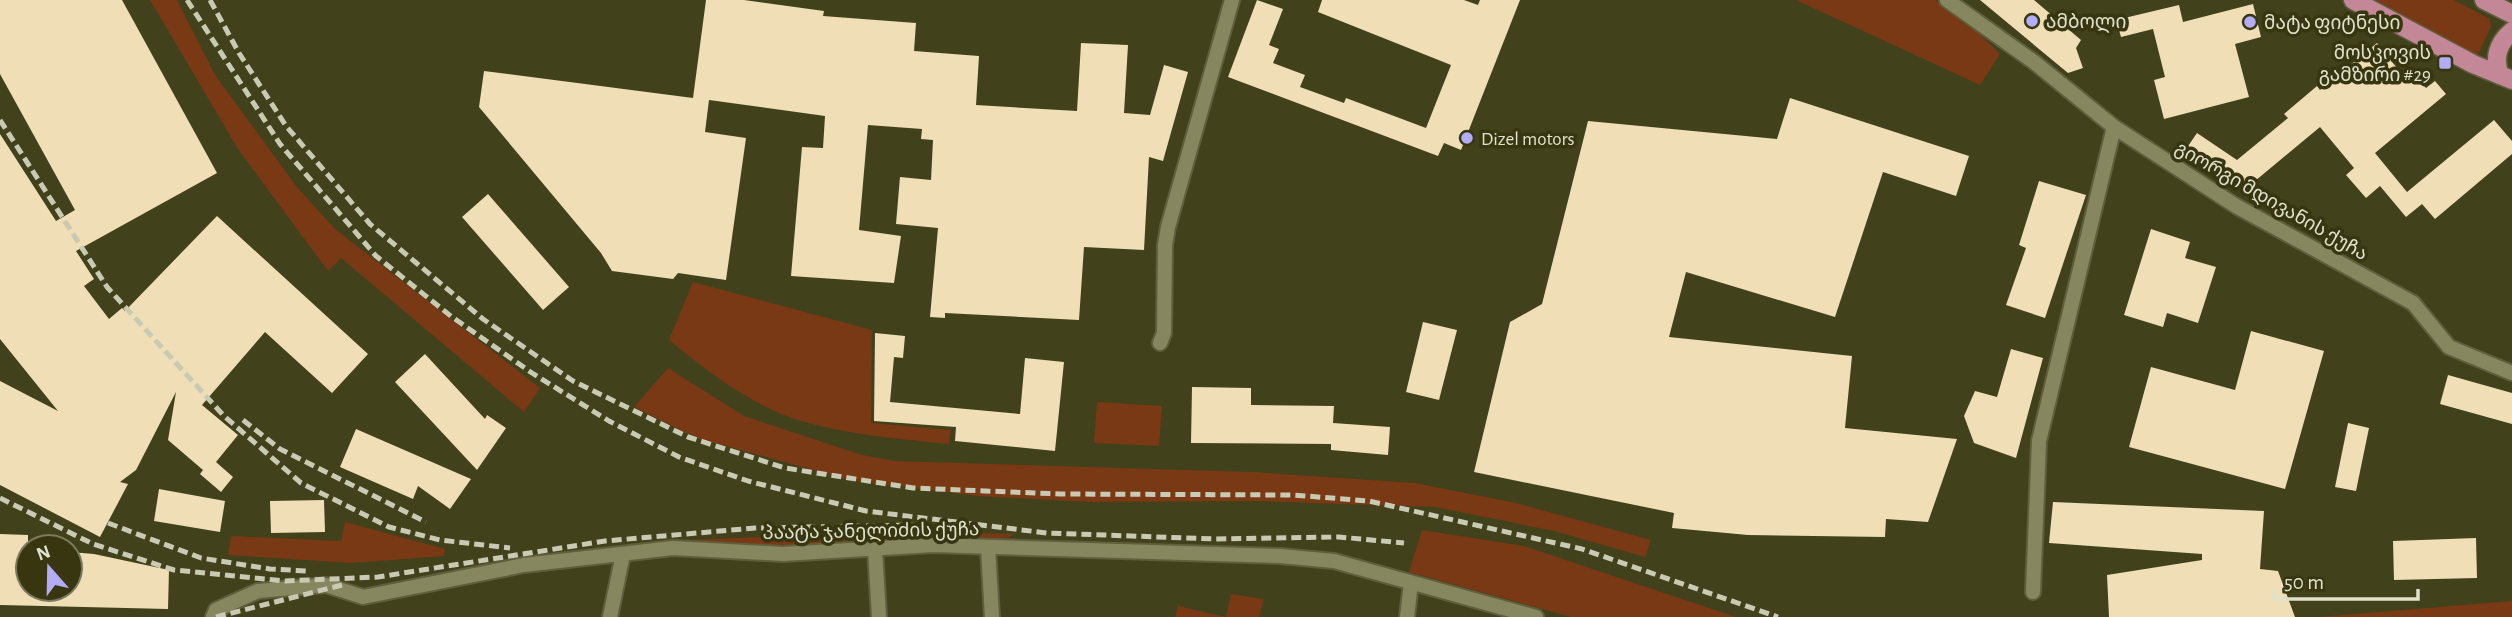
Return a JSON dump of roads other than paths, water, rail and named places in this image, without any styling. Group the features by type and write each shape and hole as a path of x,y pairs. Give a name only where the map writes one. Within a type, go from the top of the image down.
{"main road":[{"path":"2353,0 2506,78"},
{"path":"2484,0 2512,14"},
{"path":"2506,78 2496,59 2498,51 2512,31"}],"street":[{"path":"1160,344 1164,333 1165,245 1168,227 1232,0"},
{"name":"გიორგი მდივანის ქუჩა","path":"1947,0 2024,54 2114,127 2236,206 2413,303 2449,347 2512,373"},
{"path":"2033,592 2039,441 2114,127"},
{"name":"პაატა ჯანელიძის ქუჩა","path":"213,617 216,610 258,591 326,585 363,597 524,565 673,548 783,554 933,545 1280,556 1334,561 1536,617"},
{"path":"988,547 992,617"},
{"path":"875,549 879,617"},
{"path":"610,617 623,554"},
{"path":"1407,617 1411,583"}],"railway":[{"path":"187,0 280,144 376,256 452,317 532,373 609,421 679,457 748,481 866,511 1047,533 1215,539 1339,537 1404,543"},
{"path":"210,0 239,53 286,126 370,224 483,319 573,381 688,437 785,468 913,488 1060,494 1293,495 1369,501 1582,549 1778,617"},
{"path":"0,120 107,287 224,416 301,483 389,527 440,540 510,548"},
{"path":"243,420 280,449 426,522"},
{"path":"0,498 93,544 174,570 285,581 378,577 605,541 755,528 915,525"},
{"path":"108,523 201,558 270,569 307,571"},
{"path":"216,617 342,585"}],"place":[{"name":"ამბოლი","path":"2032,21"},
{"name":"მატა ფიტნესი","path":"2250,22"},
{"name":"მოსკოვის გამზირი #29","path":"2445,63"},
{"name":"Dizel motors","path":"1467,138"}]}
